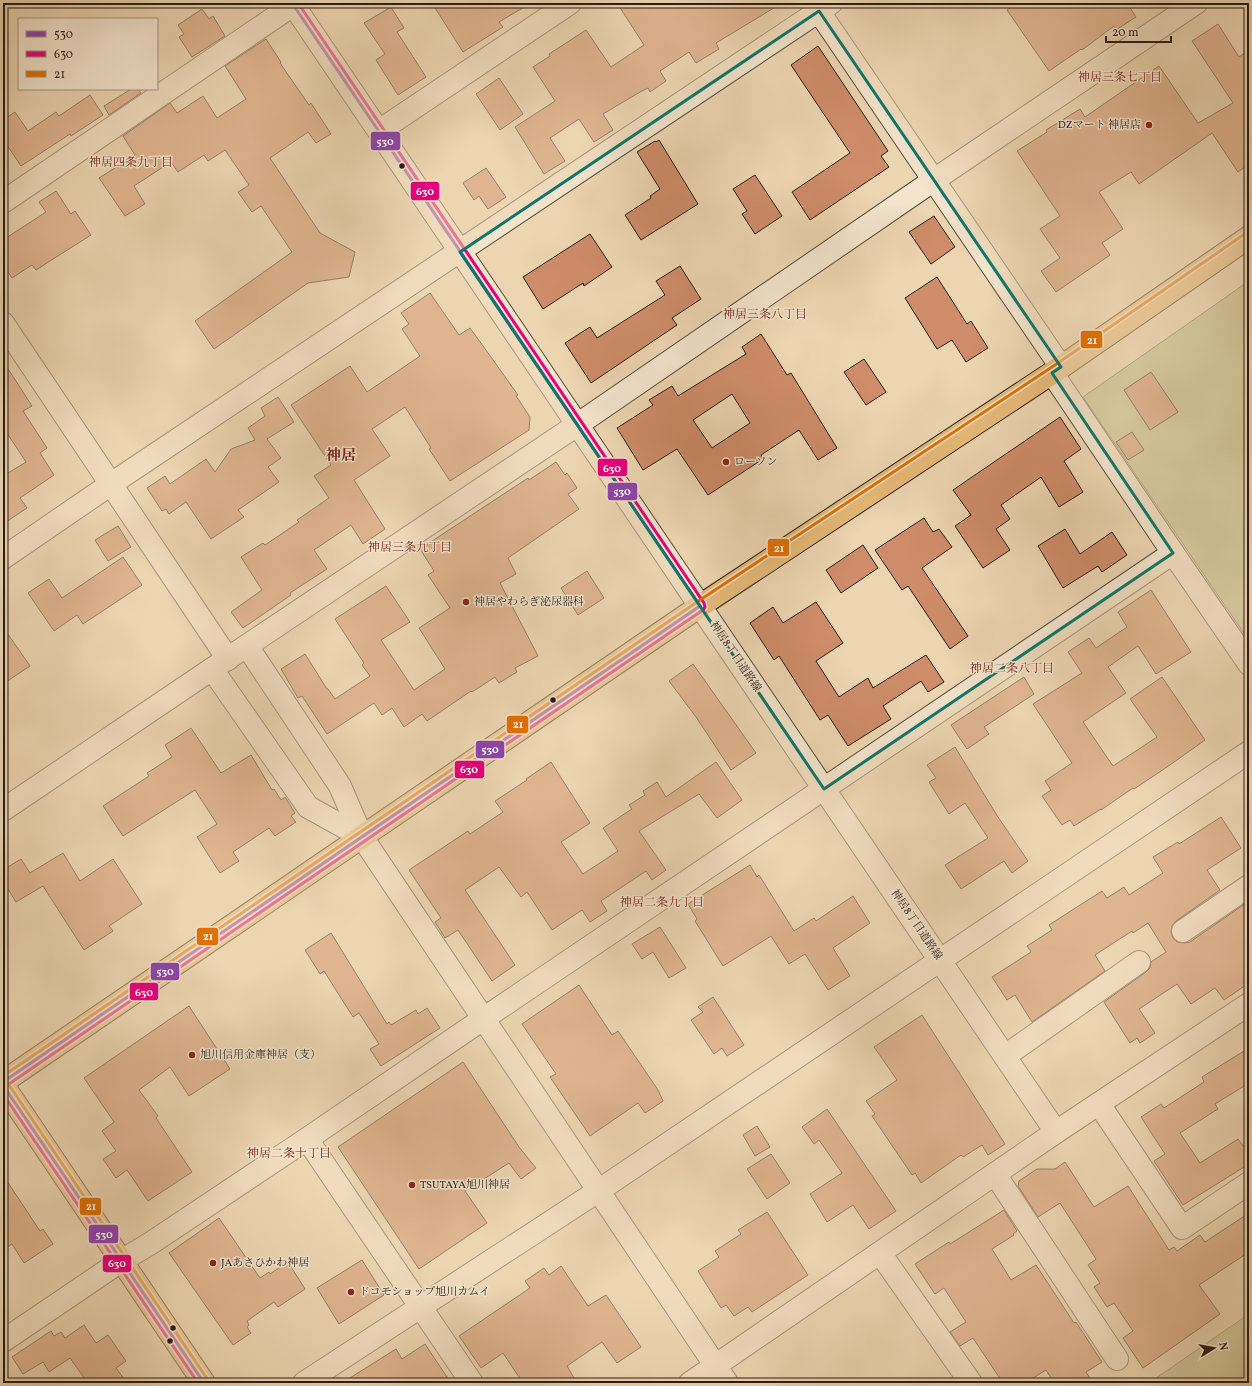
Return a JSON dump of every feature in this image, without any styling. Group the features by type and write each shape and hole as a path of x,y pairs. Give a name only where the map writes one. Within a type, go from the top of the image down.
{"main road":[{"path":"3,1082 700,606 1057,370 1249,237"},
{"path":"3,1085 204,1383"}],"street":[{"path":"378,131 570,3"},
{"path":"3,810 577,425 934,180 1196,3"},
{"path":"3,202 293,4"},
{"name":"神居8丁目道路線","path":"293,4 1056,1132"},
{"path":"3,558 111,484 460,252 821,6 1057,370 1173,553 1249,664"},
{"path":"3,323 111,484 308,806 362,837"},
{"path":"3,1341 307,1139 1173,553"},
{"path":"247,646 340,786 362,837 721,1375"},
{"path":"304,1383 598,1191 1249,752"},
{"path":"1183,931 1249,886"},
{"path":"1005,1056 1139,962"},
{"path":"690,1383 721,1375 880,1253 1056,1132 1249,1004"},
{"path":"1099,1104 1182,1228 1249,1183"},
{"path":"307,1139 472,1383"},
{"path":"995,1174 1117,1358"},
{"path":"880,1253 971,1383"}],"highlighted area":[{"path":"819,11 1061,367 1052,373 1173,553 824,789 460,252"}],"green space":[{"path":"1249,281 1249,641 1083,397"},
{"path":"1249,1314 1249,1383 1149,1383"}],"building":[{"path":"432,3 531,3 499,22 503,27 463,52"},
{"path":"617,3 782,3 716,43 719,49 696,63 689,52 660,71 666,81 650,92 648,88 640,92 603,114 613,130 594,142 579,119 550,138 565,161 544,174 515,127 555,101 533,67 550,56 549,54 586,30 611,67 644,45"},
{"path":"1018,3 1127,3 1136,17 1116,30 1114,26 1082,50 1081,49 1049,71 1007,10"},
{"path":"391,7 404,28 397,32 426,77 398,95 376,60 385,54 364,23"},
{"path":"202,9 209,19 213,16 225,36 192,57 179,37 184,34 178,25"},
{"path":"1218,24 1239,57 1249,50 1249,164 1238,172 1212,133 1139,184 1131,172 1099,192 1123,229 1102,243 1110,255 1056,292 1041,271 1060,258 1040,229 1060,216 1017,151 1047,132 1046,130 1080,109 1085,117 1159,66 1198,123 1233,103 1192,41"},
{"path":"266,39 281,62 280,63 309,105 311,103 331,134 316,143 308,132 270,158 320,233 355,252 349,277 308,283 214,349 195,321 292,252 261,206 252,212 238,192 249,185 225,150 208,161 204,155 178,172 171,162 134,186 145,204 125,216 99,178 135,155 123,136 170,103 177,113 203,96 217,118 246,99 225,66"},
{"path":"818,46 888,151 881,156 889,167 810,220 792,192 850,153 791,65"},
{"path":"499,78 523,114 500,130 476,94"},
{"path":"129,90 139,90 141,93 109,115 104,106"},
{"path":"90,95 103,115 71,136 70,134 21,166 3,139 3,120 15,112 28,131 56,112 59,116"},
{"path":"659,140 698,204 641,240 625,215 651,198 650,196 660,189 637,152"},
{"path":"486,168 506,197 488,209 479,196 474,200 463,183"},
{"path":"755,175 782,216 755,234 742,214 747,211 733,189"},
{"path":"56,191 71,214 75,211 91,235 36,270 32,265 12,278 3,264 3,240 46,212 39,202"},
{"path":"934,216 955,247 931,264 909,232"},
{"path":"590,234 612,267 584,286 583,283 543,309 523,277"},
{"path":"680,266 701,299 672,318 677,325 591,383 565,343 590,327 597,338 665,295 656,281"},
{"path":"937,277 967,324 971,321 988,348 966,362 952,340 937,349 905,298"},
{"path":"430,293 459,335 470,328 491,357 518,395 516,396 530,417 529,430 450,481 429,449 431,448 405,407 372,429 390,456 354,480 385,529 363,544 351,525 314,550 327,569 290,593 291,595 243,628 231,612 262,590 241,557 263,543 265,545 299,522 297,520 329,498 314,476 331,465 291,405 350,366 367,392 420,356 402,329 409,324 401,313"},
{"path":"761,334 787,375 791,373 837,448 818,460 799,430 761,455 763,459 708,495 677,449 643,470 617,428 653,405 649,400 672,386 678,396 746,354 742,347","holes":["732,394 750,423 712,448 693,420"]},
{"path":"864,359 886,392 866,405 844,372"},
{"path":"3,361 32,406 23,411 47,448 40,453 54,475 20,498 27,508 3,524 3,472 5,475 26,462 3,427"},
{"path":"1151,372 1178,412 1150,430 1124,390"},
{"path":"278,397 294,422 267,439 281,458 268,467 279,482 238,510 244,517 211,539 186,502 169,514 166,509 162,511 147,488 165,476 170,484 206,459 215,472 231,449 255,440 248,428 265,416 261,408"},
{"path":"1060,417 1081,449 1064,461 1083,492 1059,507 1041,477 1001,505 1010,519 996,529 1010,550 983,568 955,526 971,515 953,490"},
{"path":"1132,432 1144,450 1128,460 1116,442"},
{"path":"556,462 565,475 567,473 577,488 568,494 579,509 508,558 516,574 500,583 538,656 515,668 517,672 499,683 495,677 472,692 471,691 427,721 422,714 404,727 392,708 382,715 374,703 327,734 302,696 298,698 281,669 305,654 335,699 370,676 362,665 364,663 335,619 386,586 410,622 381,640 414,690 445,669 419,628 450,608 428,575 434,571 420,549 528,478 529,480"},
{"path":"924,518 933,532 939,529 952,547 922,568 968,636 950,649 908,586 902,590 875,550"},
{"path":"118,526 131,547 108,561 95,540"},
{"path":"1065,529 1080,554 1112,532 1127,555 1102,572 1098,566 1063,588 1038,546"},
{"path":"863,545 878,568 841,593 826,570"},
{"path":"123,557 142,585 83,624 77,615 54,631 28,593 49,579 62,598"},
{"path":"587,571 604,598 578,615 561,588"},
{"path":"1151,590 1191,652 1156,674 1138,646 1108,667 1126,693 1083,722 1113,766 1157,737 1130,699 1162,677 1205,740 1101,810 1074,826 1070,820 1062,825 1042,796 1051,790 1045,781 1072,763 1033,704 1082,673 1068,652 1089,638 1096,648 1127,627 1118,612"},
{"path":"816,602 843,643 816,661 839,697 868,678 873,688 926,655 944,682 928,692 921,681 883,706 891,719 848,746 828,715 820,720 779,656 774,660 750,623 773,607 783,623"},
{"path":"3,627 30,666 3,684"},
{"path":"693,664 756,753 731,770 696,717 669,681"},
{"path":"1024,677 1034,694 984,727 989,734 967,749 951,725"},
{"path":"191,728 221,773 251,755 272,790 274,789 281,800 285,797 295,813 291,816 296,822 275,836 269,828 233,852 239,861 220,873 197,837 217,824 195,790 123,836 103,806 149,776 147,773 172,757 165,745"},
{"path":"955,747 998,817 1028,861 1012,873 1004,861 961,889 945,865 988,838 965,803 949,814 929,782 936,778 927,765"},
{"path":"551,762 590,823 561,842 583,874 618,851 603,828 632,809 629,805 645,795 643,791 657,782 666,797 716,762 742,800 717,818 699,794 639,831 666,870 652,880 646,871 601,901 607,911 590,922 582,910 552,930 527,892 521,897 499,867 465,890 515,965 492,981 458,930 445,938 435,922 441,918 409,870 468,831 470,834 503,812 495,801"},
{"path":"1221,817 1241,848 1207,870 1220,890 1176,921 1172,926 1171,932 1173,938 1177,942 1190,942 1249,901 1249,983 1224,1000 1215,988 1191,1004 1177,984 1139,1009 1155,1033 1140,1043 1137,1038 1130,1043 1104,1002 1146,972 1150,968 1151,962 1166,952 1148,923 1133,933 1132,931 1095,955 1105,971 1032,1022 1015,995 1007,1000 992,977 1031,952 1027,946 1052,930 1049,925 1102,891 1107,898 1124,887 1129,895 1163,873 1153,857 1178,842 1179,844"},
{"path":"63,853 80,881 113,859 142,904 109,926 113,931 84,950 43,886 16,902 3,881 3,870 21,859 30,873"},
{"path":"750,865 757,877 759,875 794,931 814,918 816,921 853,896 870,923 833,948 850,976 828,990 805,954 789,964 771,936 723,966 695,921 697,919 688,904"},
{"path":"660,927 686,968 669,978 653,952 642,959 632,944"},
{"path":"331,933 387,1024 389,1022 391,1025 416,1010 418,1014 427,1008 440,1028 381,1066 370,1049 379,1044 359,1013 353,1017 324,971 320,974 305,950"},
{"path":"579,985 612,1035 618,1031 658,1090 663,1101 645,1113 638,1103 590,1136 550,1077 556,1074 522,1024"},
{"path":"713,997 744,1045 727,1056 722,1048 714,1054 691,1020 703,1012 698,1007"},
{"path":"189,1006 230,1069 189,1096 170,1067 139,1090 158,1116 156,1118 192,1172 148,1201 127,1170 116,1178 103,1159 116,1151 102,1131 114,1122 84,1078"},
{"path":"922,1015 1005,1144 988,1155 982,1145 963,1157 961,1155 921,1183 915,1173 912,1175 872,1116 875,1114 866,1101 897,1080 874,1047"},
{"path":"1249,1048 1249,1083 1215,1104 1218,1109 1180,1133 1200,1163 1238,1139 1243,1146 1249,1143 1249,1164 1183,1205 1154,1161 1165,1154 1141,1117 1161,1104 1164,1108 1204,1082 1202,1077"},
{"path":"463,1062 519,1147 536,1168 521,1179 509,1163 465,1191 487,1223 419,1269 338,1147"},
{"path":"827,1109 896,1211 869,1229 853,1205 827,1222 810,1194 842,1173 819,1140 814,1144 802,1127"},
{"path":"757,1126 770,1147 755,1156 743,1135"},
{"path":"771,1154 790,1183 767,1199 747,1169"},
{"path":"1065,1162 1094,1207 1128,1186 1169,1250 1174,1247 1177,1251 1200,1235 1205,1242 1249,1213 1249,1252 1199,1285 1220,1314 1143,1368 1123,1338 1133,1331 1114,1303 1107,1307 1094,1287 1100,1283 1088,1265 1096,1259 1060,1203 1038,1217 1018,1186 1019,1181 1037,1169 1055,1169"},
{"path":"3,1175 40,1231 43,1229 53,1244 24,1263 12,1244 3,1250"},
{"path":"1004,1210 1017,1231 1013,1234 1014,1235 992,1249 1011,1280 1036,1265 1074,1323 1076,1322 1102,1362 1086,1372 1093,1383 1054,1383 1046,1370 1025,1383 1003,1383 973,1338 960,1346 950,1332 966,1322 944,1288 935,1294 915,1264"},
{"path":"767,1212 808,1275 752,1312 748,1307 734,1316 726,1305 721,1308 698,1271 719,1257 715,1251 741,1234 738,1230"},
{"path":"219,1218 260,1278 269,1272 270,1274 288,1262 305,1289 278,1307 274,1302 247,1321 249,1325 247,1327 251,1333 233,1345 169,1253"},
{"name":"ドコモショップ旭川カムイ","path":"362,1260 384,1295 339,1324 317,1288"},
{"path":"561,1266 588,1306 606,1295 641,1347 617,1363 602,1342 567,1366 577,1383 523,1383 503,1353 481,1368 459,1336 530,1288 525,1281 544,1268 549,1275"},
{"path":"84,1325 96,1343 108,1335 126,1361 116,1368 127,1383 95,1383 92,1379 87,1382 70,1358 49,1372 43,1362 23,1374 12,1357 51,1331 54,1336 61,1332 65,1338"},
{"path":"425,1344 451,1383 342,1383 396,1349 402,1359"}],"transit line":[{"name":"530","path":"3,1082 700,606 292,3"},
{"name":"630","path":"6,1086 703,610 705,607 704,603 298,3"},
{"name":"21","path":"3,1076 697,602 1058,363 1246,233"},
{"name":"21","path":"7,1082 208,1380"},
{"name":"530","path":"3,1085 204,1383"},
{"name":"630","path":"3,1094 198,1383"}],"place":[{"name":"DZマート 神居店","path":"1149,125"},
{"name":"ローソン","path":"726,462"},
{"name":"神居やわらぎ泌尿器科","path":"466,602"},
{"name":"旭川信用金庫神居（支）","path":"192,1055"},
{"name":"TSUTAYA旭川神居","path":"412,1185"},
{"name":"JAあさひかわ神居","path":"213,1263"},
{"name":"ドコモショップ旭川カムイ","path":"351,1292"}],"district":[{"name":"神居三条七丁目","path":"1120,78"},
{"name":"神居四条九丁目","path":"131,163"},
{"name":"神居三条八丁目","path":"765,315"},
{"name":"神居","path":"341,456"},
{"name":"神居三条九丁目","path":"410,548"},
{"name":"神居二条八丁目","path":"1012,669"},
{"name":"神居二条九丁目","path":"662,903"},
{"name":"神居二条十丁目","path":"289,1154"}]}
